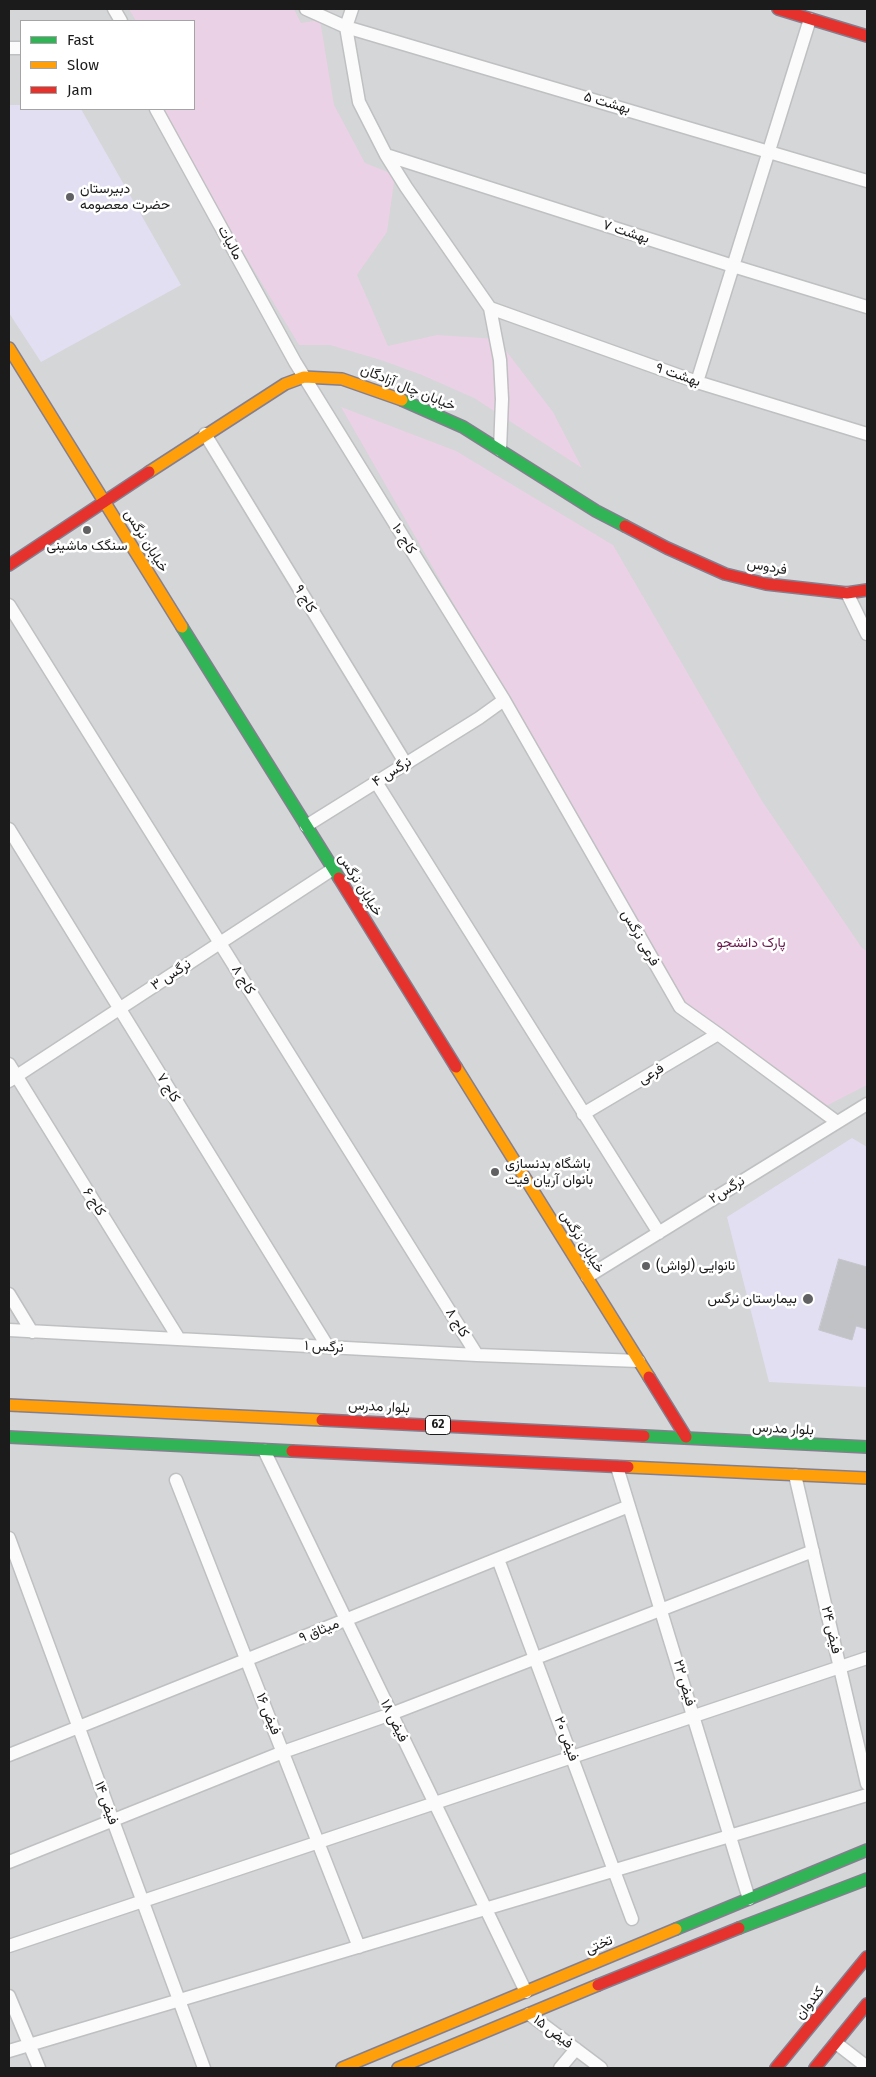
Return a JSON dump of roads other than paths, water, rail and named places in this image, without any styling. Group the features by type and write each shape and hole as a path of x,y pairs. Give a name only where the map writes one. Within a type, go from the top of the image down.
{"main road":[{"path":"778,9 867,36"},
{"name":"خیابان نرگس","path":"9,348 686,1437"},
{"name":"خیابان چال آزادگان","path":"9,565 204,434 284,384 304,378 342,379 385,393 463,427 596,511 667,548"},
{"name":"فردوس","path":"667,548 725,574 766,584 846,593 867,590"},
{"name":"بلوار مدرس","path":"9,1405 867,1447"},
{"path":"9,1437 867,1478"},
{"name":"تختی","path":"342,2068 867,1850"},
{"path":"400,2068 690,1946 867,1879"},
{"name":"کندوان","path":"782,2066 867,1958"},
{"path":"815,2068 867,2004"},
{"path":"454,2022 463,2041"}],"street":[{"path":"114,9 120,20"},
{"name":"بهشت ۵","path":"306,9 346,27 867,181"},
{"path":"352,9 346,27 359,102 386,155 406,187 490,308 500,360 502,399 500,450"},
{"path":"697,382 810,19"},
{"name":"مالیات","path":"157,110 304,378"},
{"name":"بهشت ۷","path":"386,155 867,307"},
{"name":"بهشت ۹","path":"490,308 697,382 867,434"},
{"name":"کاج ۱۰","path":"304,378 504,700"},
{"name":"کاج ۹","path":"204,434 406,764"},
{"path":"846,593 867,634"},
{"name":"کاج ۸","path":"9,605 477,1355"},
{"name":"نرگس ۴","path":"306,826 479,718 504,700"},
{"name":"فرعی نرگس","path":"504,700 680,1007 837,1122"},
{"path":"376,782 659,1233"},
{"name":"کاج ۷","path":"9,830 328,1347"},
{"name":"نرگس ۳","path":"13,1079 333,870"},
{"name":"فرعی","path":"583,1114 718,1034"},
{"name":"کاج ۶","path":"9,1064 13,1079 179,1339"},
{"name":"نرگس۲","path":"587,1277 867,1104"},
{"path":"9,1294 32,1332"},
{"name":"نرگس ۱","path":"9,1330 477,1355 639,1361"},
{"name":"فیض ۱۸","path":"264,1450 526,1992"},
{"name":"فیض ۲۲","path":"617,1467 662,1609 749,1899"},
{"name":"فیض ۲۴","path":"795,1475 867,1784"},
{"name":"فیض ۱۶","path":"176,1480 359,1947"},
{"name":"میثاق ۹","path":"9,1755 629,1506"},
{"name":"فیض ۱۴","path":"9,1538 204,2068"},
{"path":"9,1862 283,1752 391,1714 812,1551"},
{"name":"فیض ۲۰","path":"498,1559 632,1919"},
{"path":"9,1946 867,1658"},
{"path":"9,2051 867,1795"},
{"path":"9,1996 39,2068"},
{"name":"فیض ۱۵","path":"529,2014 601,2068"},
{"path":"836,2043 867,2066"},
{"path":"560,2068 576,2049"}],"place":[{"name":"دبیرستان حضرت معصومه","path":"70,197"},
{"name":"سنگک ماشینی","path":"87,530"},
{"name":"باشگاه بدنسازی بانوان آریان فیت","path":"495,1172"},
{"name":"نانوایی (لواش)","path":"646,1266"},
{"name":"بیمارستان نرگس","path":"808,1299"}],"park label":[{"name":"پارک دانشجو","path":"751,943"}]}
